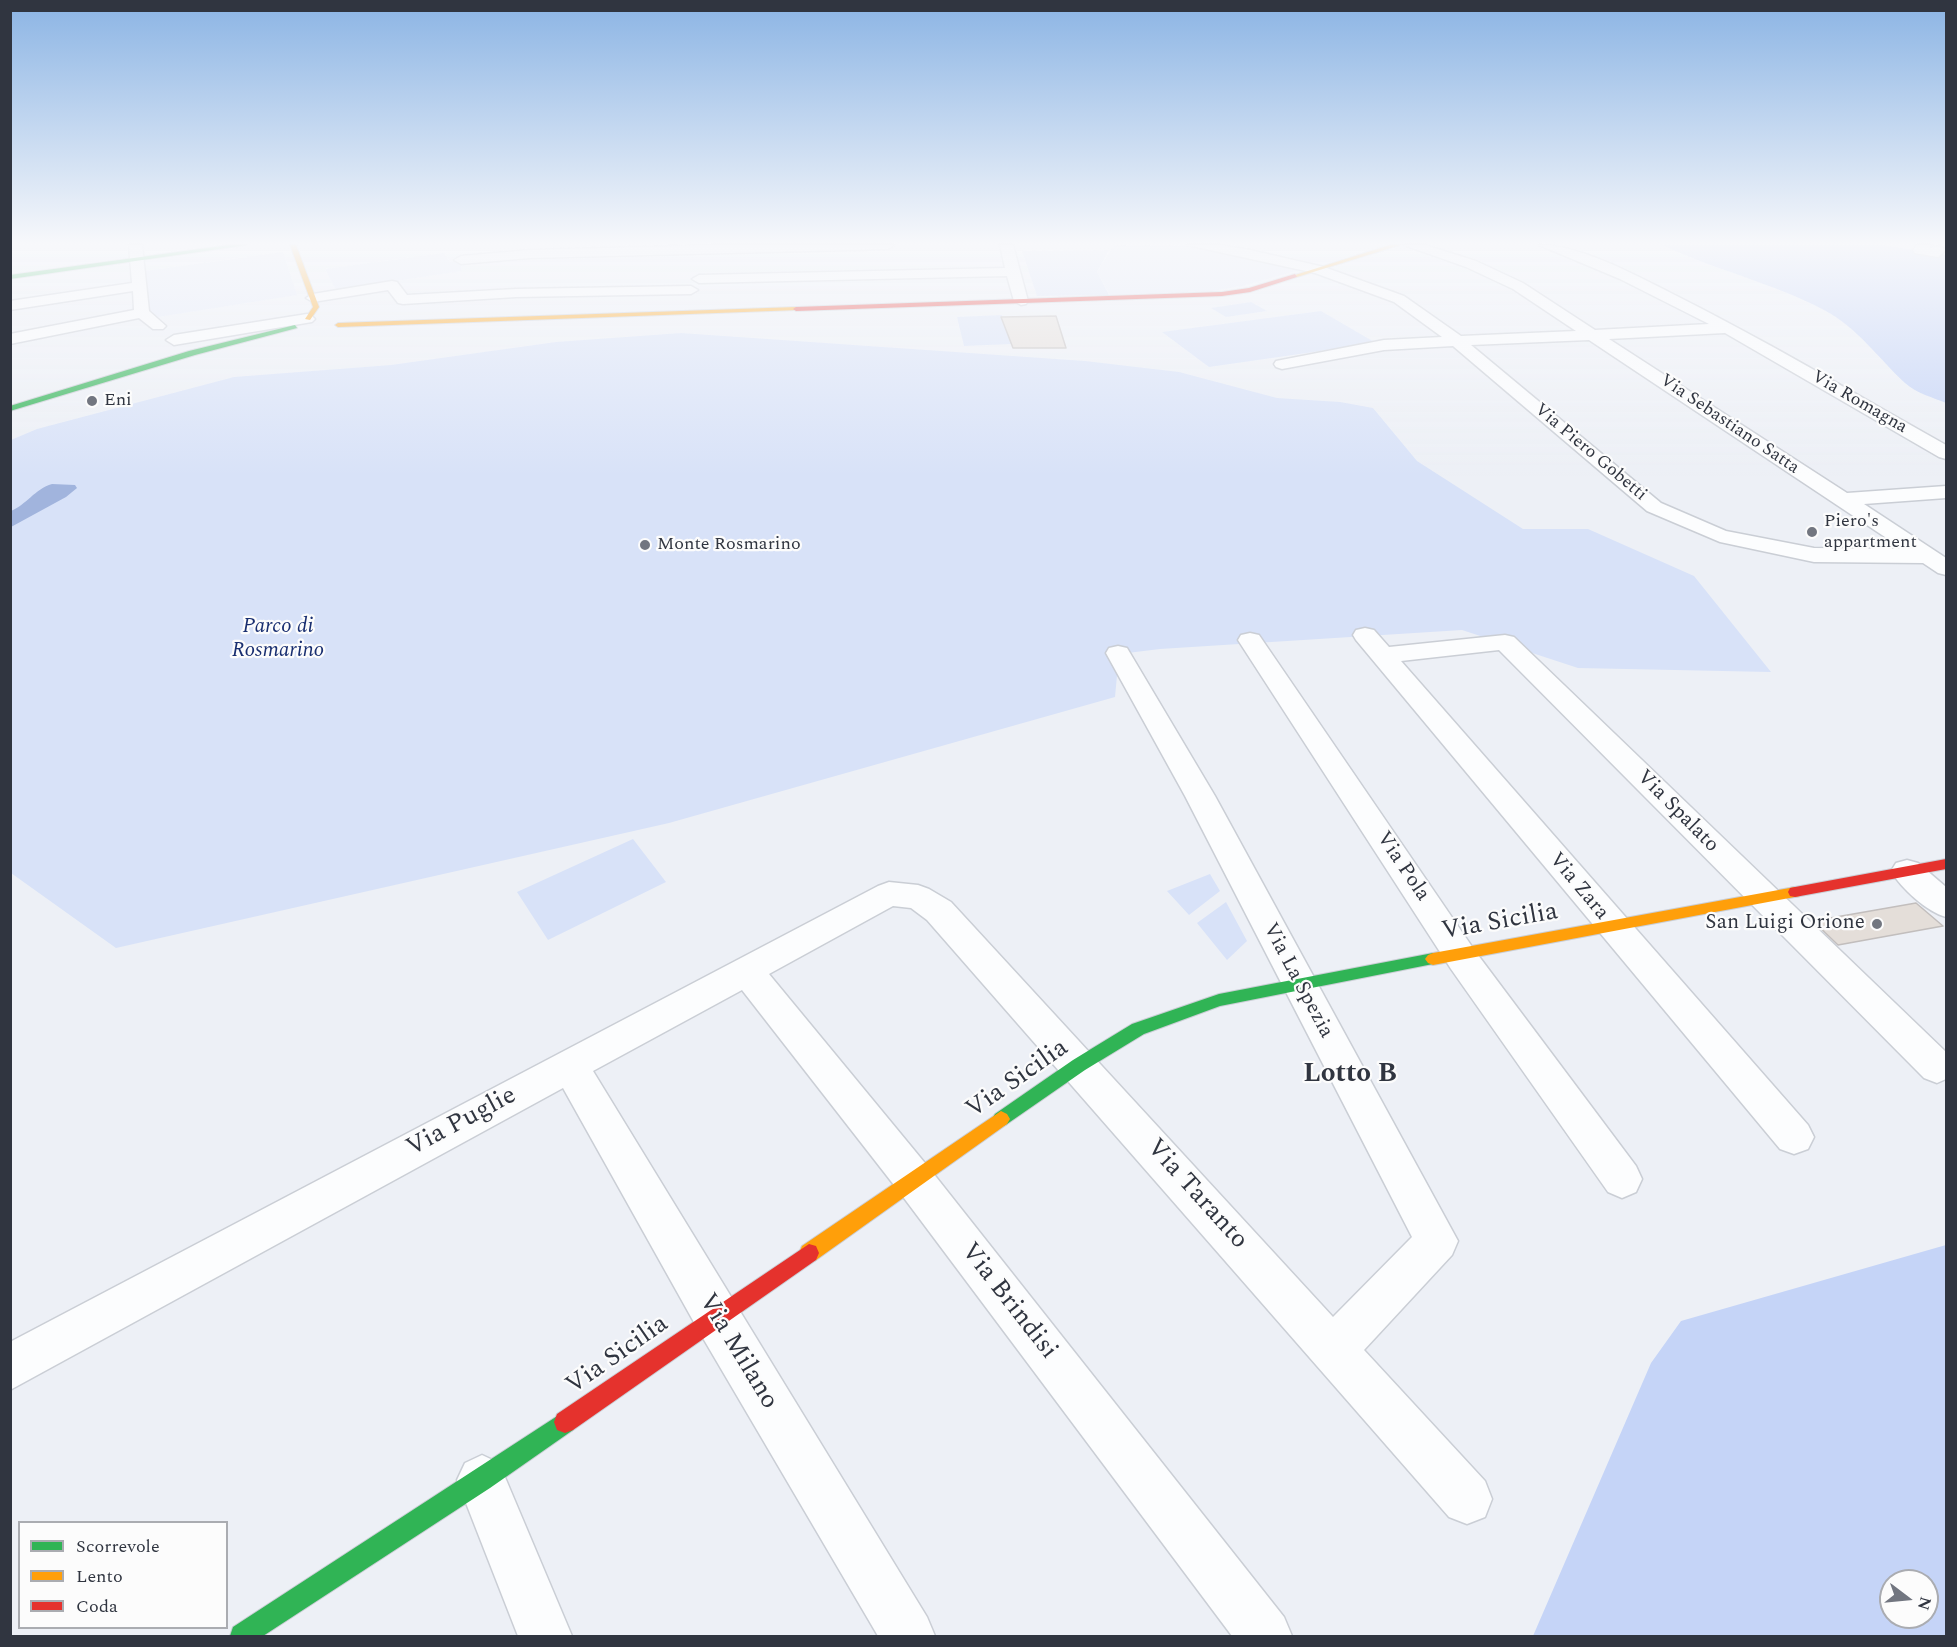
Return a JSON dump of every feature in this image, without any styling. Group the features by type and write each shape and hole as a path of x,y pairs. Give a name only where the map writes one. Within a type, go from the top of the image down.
{"street":[{"path":"10,339 94,322"},
{"path":"153,322 184,352 192,353"},
{"path":"174,340 297,322"},
{"path":"10,409 192,353 253,339 304,322"},
{"name":"Via Piero Gobetti","path":"1430,322 1654,507 1720,536 1814,555 1929,556"},
{"name":"Via Sebastiano Satta","path":"1574,322 1947,568"},
{"name":"Via Romagna","path":"1716,322 1947,453"},
{"path":"1282,364 1383,345 1728,328"},
{"path":"1842,500 1947,492"},
{"name":"Via Pola","path":"1250,640 1460,954 1622,1179"},
{"name":"Via Spalato","path":"1375,645 1505,642 1937,1067"},
{"name":"Via Zara","path":"1375,645 1612,927 1794,1137"},
{"name":"Via La Spezia","path":"1118,654 1200,796 1298,984 1437,1241 1334,1349"},
{"name":"Via Sicilia","path":"242,1636 482,1480 1079,1065 1138,1029 1218,1000 1947,864"},
{"path":"1907,871 1947,904"},
{"name":"Via Puglie","path":"10,1367 889,894 918,897"},
{"name":"Via Taranto","path":"918,897 939,911 1467,1499"},
{"name":"Via Brindisi","path":"746,970 915,1181 1265,1636"},
{"name":"Via Milano","path":"570,1065 716,1317 908,1636"},
{"path":"482,1480 545,1636"}],"green space":[{"path":"958,322 1004,322 1012,344 964,346"},
{"path":"1239,322 1340,322 1376,343 1209,367 1162,332"},
{"name":"Parco di Rosmarino","path":"681,333 1085,361 1179,372 1277,398 1340,402 1373,408 1417,461 1523,529 1588,529 1694,576 1771,672 1578,668 1462,630 1160,649 1119,654 1115,697 669,823 116,948 11,873 11,440 37,429 234,377 391,365 556,342"},
{"path":"633,839 666,882 548,940 517,892"},
{"path":"1210,874 1220,891 1189,915 1167,891"},
{"path":"1226,902 1247,941 1227,960 1197,923"}],"shaded area":[{"path":"1843,322 1946,322 1946,403 1909,387"},
{"path":"52,484 75,485 77,488 66,497 11,527 11,511 41,489"},
{"path":"1946,1245 1946,1636 1533,1636 1651,1363 1681,1321"}],"building":[{"path":"1003,322 1058,322 1066,348 1013,348"},
{"name":"San Luigi Orione","path":"1916,903 1943,926 1838,945 1813,921"}],"traffic: fast":[{"path":"10,409 192,353 295,327"},
{"path":"1001,1119 1079,1065 1138,1029 1219,1000 1433,959"},
{"path":"242,1636 482,1480 565,1422"}],"traffic: slow":[{"path":"338,325 428,322"},
{"path":"1433,959 1795,892"},
{"path":"809,1253 1001,1119"}],"traffic: jam":[{"path":"1795,892 1946,864"},
{"path":"565,1422 809,1253"}],"place":[{"name":"Eni","path":"92,401"},
{"name":"Piero's appartment","path":"1812,532"},
{"name":"Monte Rosmarino","path":"645,545"},
{"name":"San Luigi Orione","path":"1877,924"}],"district":[{"name":"Lotto B","path":"1350,1076"}]}
